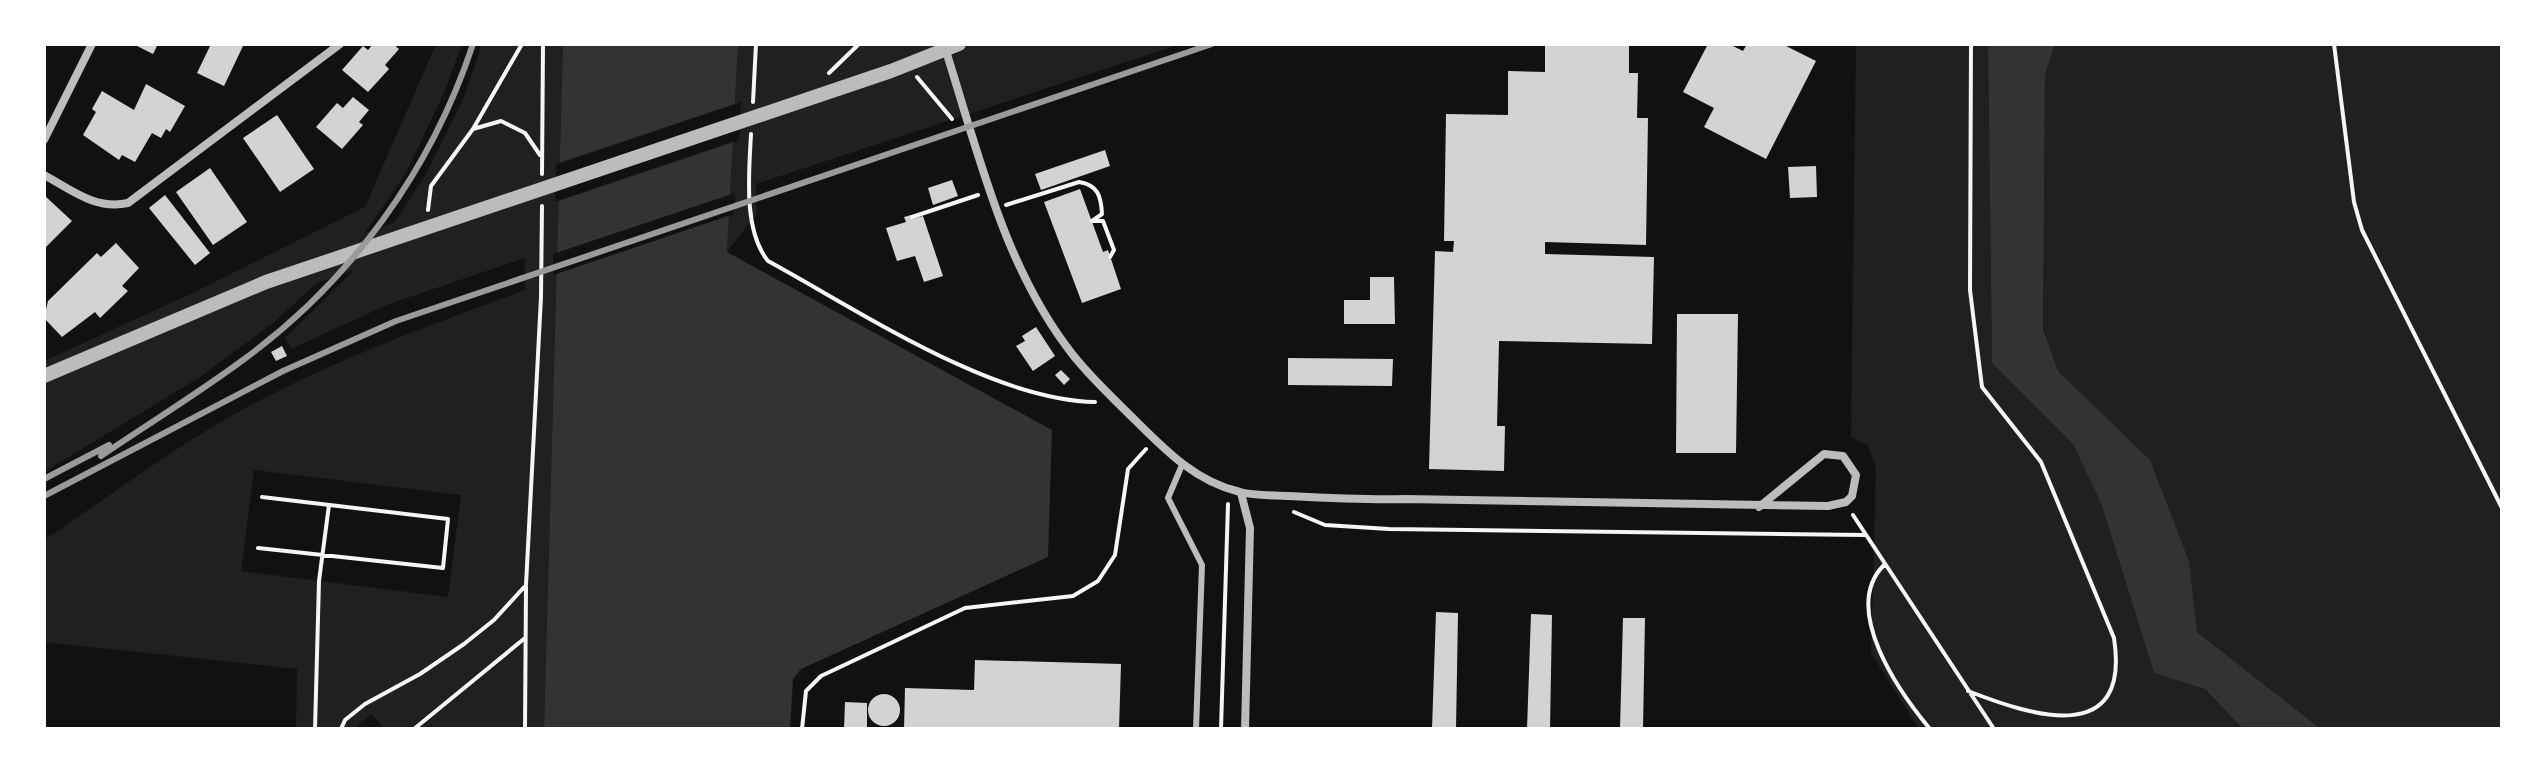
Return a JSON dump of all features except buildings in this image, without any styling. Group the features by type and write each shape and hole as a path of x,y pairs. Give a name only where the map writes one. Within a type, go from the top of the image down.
{"street":[{"path":"44,140 92,44"},
{"path":"44,175 96,204 111,206 128,203 340,44"},
{"path":"944,44 996,208 1017,258 1073,354 1155,440 1182,465 1203,478 1241,493 1353,500 1759,507 1828,506 1846,502 1852,496 1856,475 1849,460 1829,453 1809,462 1759,507"},
{"path":"44,376 266,282 891,71 959,44"},
{"path":"1241,493 1250,528 1245,729"}],"lane":[{"path":"1182,465 1168,498 1202,565 1196,729"}],"path":[{"path":"427,226 431,186 473,129 522,44"},
{"path":"542,188 543,44"},
{"path":"752,117 756,44"},
{"path":"829,91 829,73 859,44"},
{"path":"1968,691 2021,710 2050,716 2078,714 2101,704 2115,688 2118,665 2114,638 2041,462 1982,387 1970,290 1971,44"},
{"path":"2334,44 2354,202 2362,230 2502,508"},
{"path":"473,129 501,121 525,133 542,157"},
{"path":"751,132 749,176 756,247 768,261 974,373 1076,402 1097,402"},
{"path":"996,208 1079,182 1090,184 1098,191 1102,214 1092,221 1103,221 1114,250 1110,257"},
{"path":"912,217 981,194"},
{"path":"525,729 526,585 541,297 542,204"},
{"path":"802,729 806,691 821,676 965,608 1073,596 1098,581 1115,555 1128,469 1155,440"},
{"path":"258,548 443,568 448,519 262,497"},
{"path":"1846,502 1884,565 1994,729"},
{"path":"1221,729 1228,504"},
{"path":"315,729 322,555 329,505"},
{"path":"1288,510 1325,525 1389,529 1865,535"},
{"path":"1884,565 1877,572 1868,597 1872,628 1902,695 1930,729"},
{"path":"341,729 345,720 365,704 420,674 474,636 526,585"},
{"path":"414,729 525,638"}],"shaded area":[{"path":"436,44 462,44 444,93 406,173 365,233 394,223 426,174 462,102 482,44 563,44 544,729 385,729 371,714 355,729 296,729 297,669 44,642 44,540 184,444 268,396 376,347 525,290 525,258 389,304 291,349 285,338 354,270 317,283 272,324 197,379 44,472 44,361 197,291 365,207","holes":["254,470 461,495 448,597 241,571"]},
{"path":"563,44 738,44 727,252 1052,430 1048,557 801,669 793,679 790,729 544,729"},
{"path":"738,44 1181,44 756,184 757,213 727,252"},
{"path":"1856,44 1988,44 1992,363 2073,444 2102,506 2154,673 2205,689 2243,729 1919,729 1871,653 1876,468 1868,446 1851,437"},
{"path":"1988,44 2055,44 2045,75 2043,329 2058,371 2150,460 2189,561 2197,632 2321,729 2243,729 2205,689 2154,673 2102,506 2073,444 1992,363"},
{"path":"2055,44 2502,44 2502,729 2321,729 2197,632 2189,561 2150,461 2058,371 2043,328 2045,74"}],"pier":[{"path":"741,102 739,140 555,202 556,164"},
{"path":"735,193 734,214 553,275 553,254"}],"railway":[{"path":"101,456 243,360 319,295 352,259 383,220 435,136 473,44"},
{"path":"44,496 283,371 396,321 1212,44"},
{"path":"44,479 109,445"}]}
